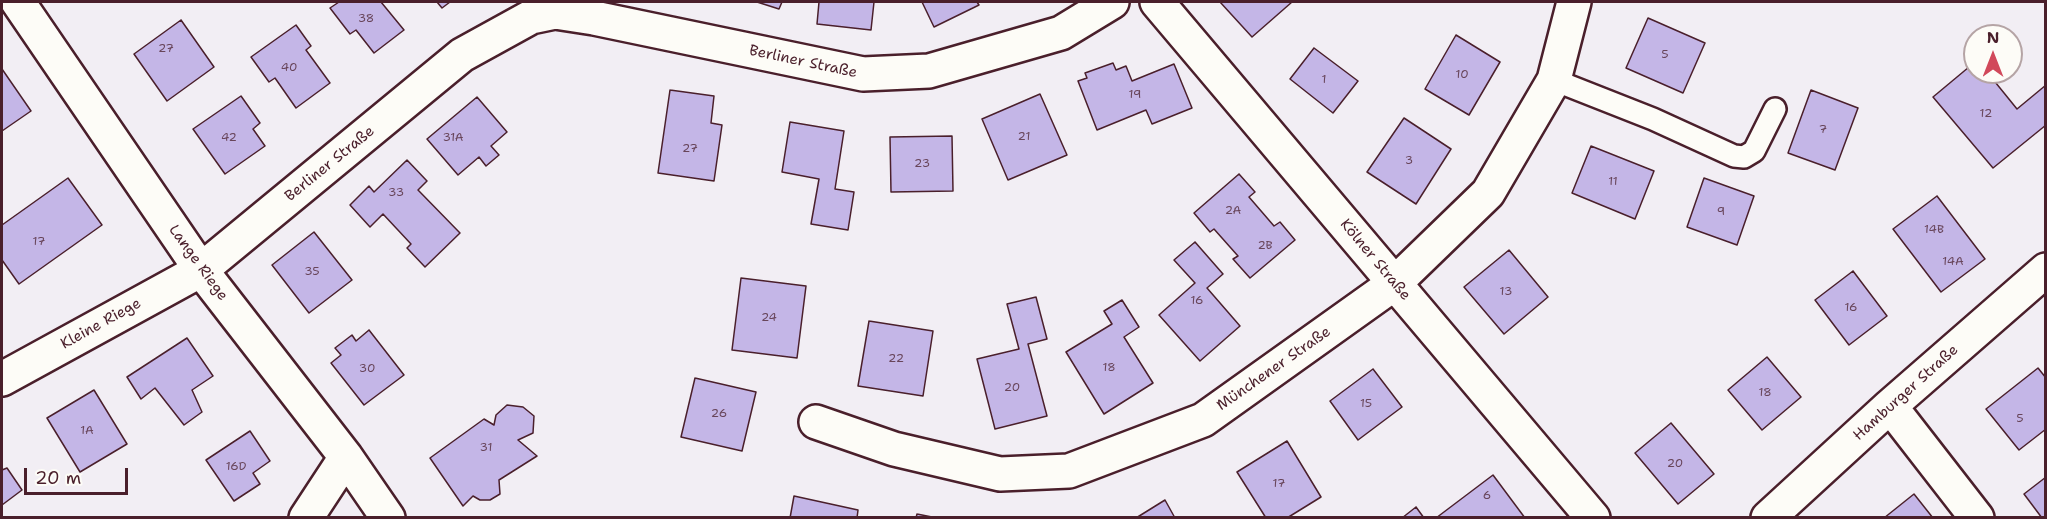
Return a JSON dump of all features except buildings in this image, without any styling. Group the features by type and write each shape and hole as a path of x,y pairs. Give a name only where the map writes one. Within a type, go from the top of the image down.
{"street":[{"name":"Lange Riege","path":"18,2 201,270 346,457 388,518"},
{"name":"Berliner Straße","path":"201,270 462,55 531,17 557,7 594,18 863,74 929,71 1061,33 1112,2"},
{"name":"Kölner Straße","path":"1157,2 1593,518"},
{"name":"Münchener Straße","path":"816,422 894,449 1000,474 1069,471 1203,420 1395,284 1488,193 1554,80 1574,2"},
{"name":"Kleine Riege","path":"2,379 201,270"},
{"name":"Hamburger Straße","path":"1768,518 1890,406 2046,270"},
{"path":"1890,406 1977,518"},
{"path":"306,518 346,457"}],"lane":[{"path":"1554,80 1653,119 1734,156 1744,158 1754,151 1775,109"}]}
